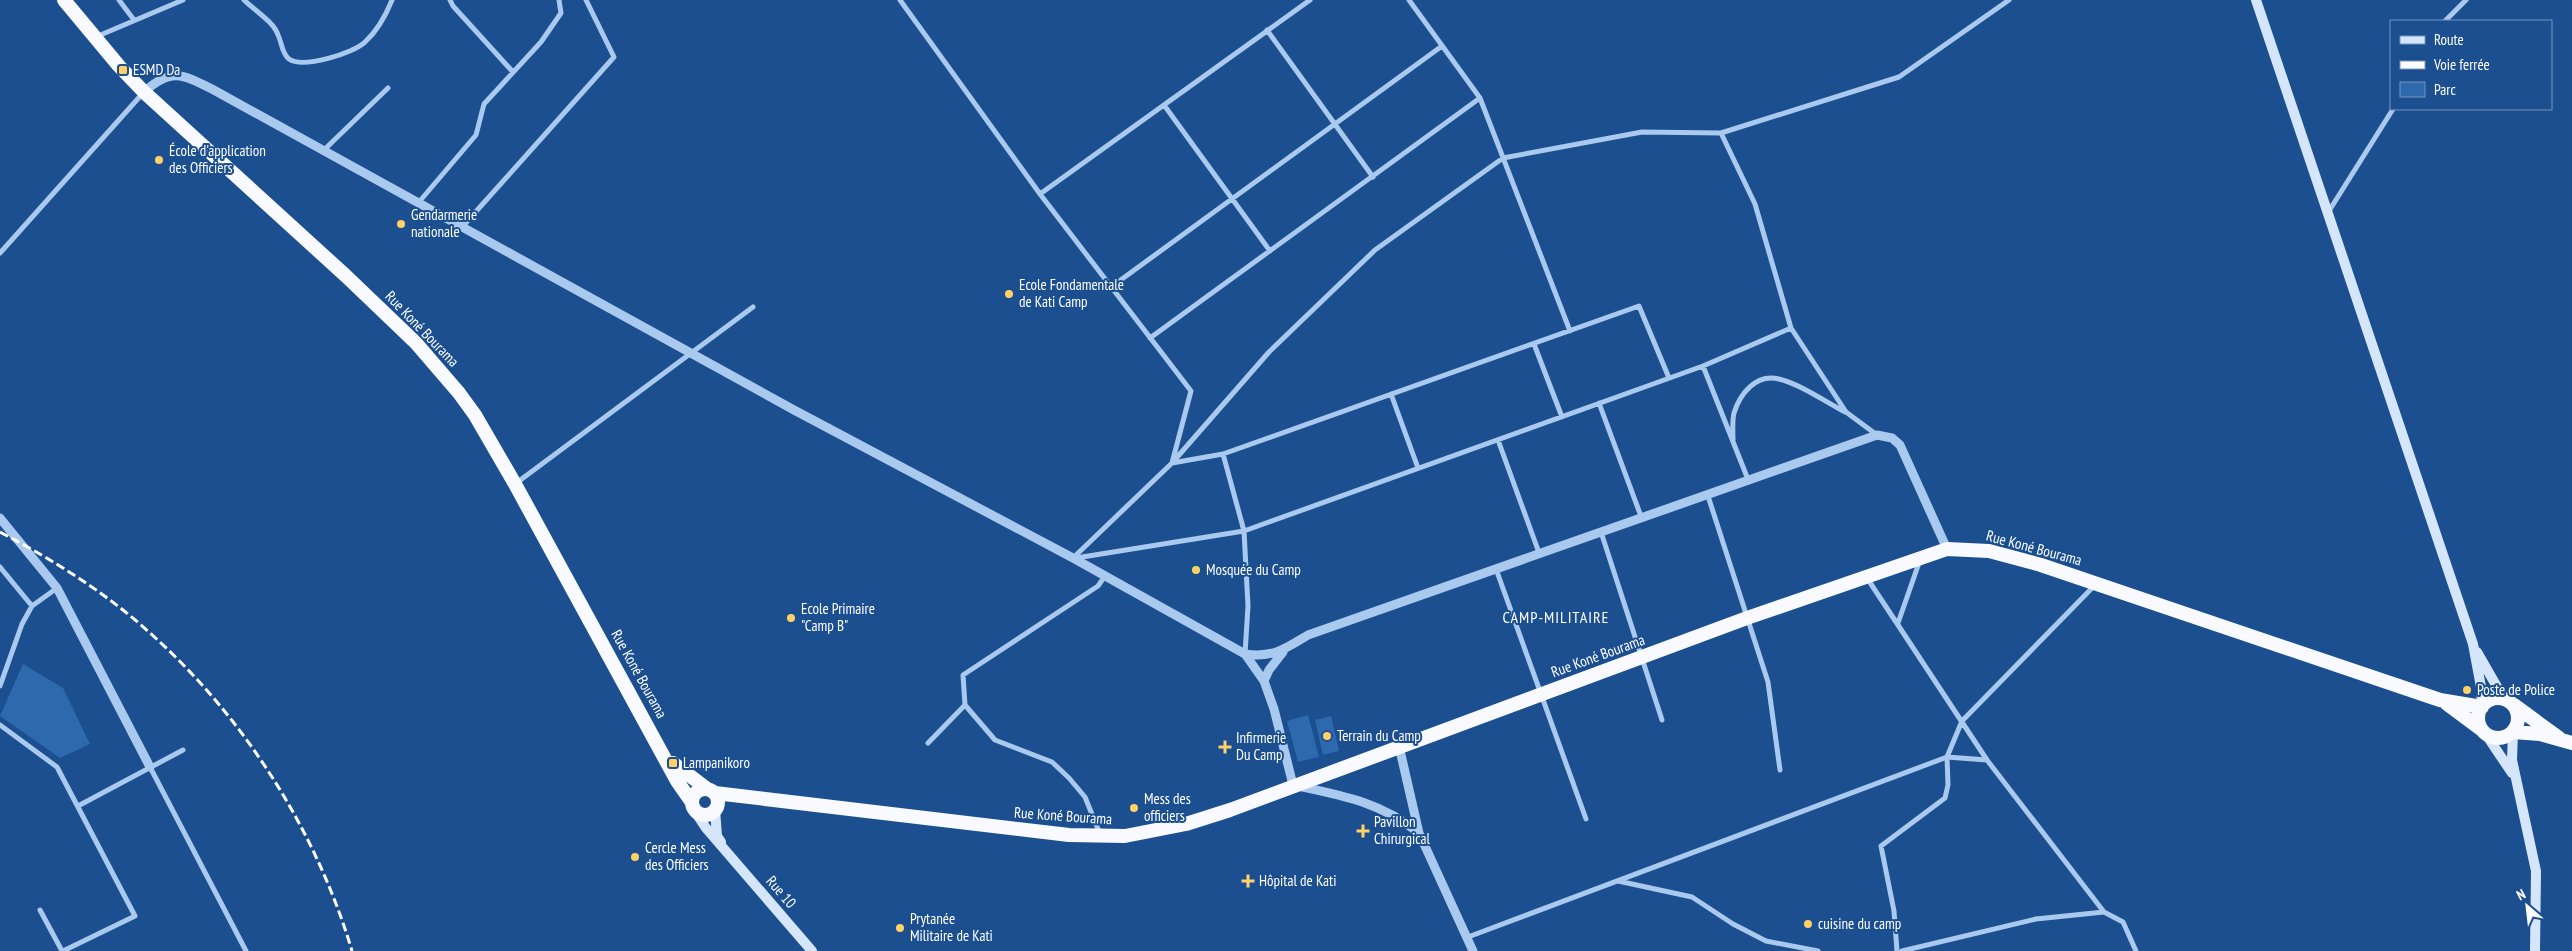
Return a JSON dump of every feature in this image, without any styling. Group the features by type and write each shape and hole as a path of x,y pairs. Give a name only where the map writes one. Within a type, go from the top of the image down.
{"highway":[{"name":"Rue Koné Bourama","path":"64,0 95,38 144,92 346,276 416,343 460,393 514,484 692,806"},
{"name":"Rue Koné Bourama","path":"664,753 680,770 710,791 752,798 1101,837 1124,836 1186,824 1230,810 1293,785 1747,618 1946,549 1988,551 2098,582 2440,700 2482,706"},
{"path":"2491,699 2507,700 2525,716 2566,741 2513,732 2499,738 2485,733 2478,721 2482,706 2491,699"},
{"name":"Rue Koné Bourama","path":"2440,700 2485,733"},
{"path":"2507,700 2518,716 2513,732"},
{"path":"710,791 718,802 716,809 702,815 692,806 696,792 710,791"},
{"name":"Rue Koné Bourama","path":"716,809 736,800 752,798"}],"main road":[{"path":"2256,0 2329,211 2473,644 2481,687 2482,706"},
{"path":"2473,644 2507,700"},
{"path":"2513,732 2512,760 2536,871 2535,951"},
{"path":"2485,733 2515,778"},
{"name":"Rue 10","path":"692,806 706,828 812,951"},
{"name":"Rue 10","path":"716,809 717,836 727,852"}],"street":[{"path":"118,0 134,20"},
{"path":"95,38 183,0"},
{"path":"244,0 278,34 287,58 294,62 309,62 339,55 364,43 379,24 392,0"},
{"path":"450,0 453,6 513,72"},
{"path":"419,202 476,135 484,104 541,42 561,13 559,0"},
{"path":"463,226 614,57 586,0"},
{"path":"900,0 1040,194 1191,391 1172,463"},
{"path":"1040,194 1310,0"},
{"path":"1409,0 1480,98 1570,330"},
{"path":"1073,558 1172,463 1269,352 1375,250 1503,158 1642,132 1721,133 1899,77 2009,0"},
{"path":"2446,20 2466,0"},
{"path":"1267,30 1374,177"},
{"path":"1111,287 1442,46"},
{"path":"0,253 144,92 158,80 172,75 185,76 325,150 691,353 1073,558 1245,654 1262,656 1286,648 1308,635 1878,436 1892,438 1900,446 1946,549"},
{"path":"325,150 388,88"},
{"path":"1150,338 1374,177 1480,98"},
{"path":"1164,104 1270,251"},
{"path":"2329,211 2391,110"},
{"path":"1721,133 1755,204 1791,328 1846,412"},
{"path":"1172,463 1223,454 1639,306 1669,378"},
{"path":"514,484 753,307"},
{"path":"1073,558 1244,531 1703,366 1791,328"},
{"path":"1534,344 1562,416"},
{"path":"1703,366 1750,482"},
{"path":"1733,440 1734,414 1747,388 1759,380 1777,378 1795,384 1846,412 1878,436"},
{"path":"1392,394 1418,468"},
{"path":"1598,403 1642,518"},
{"path":"1498,440 1538,550"},
{"path":"1223,454 1244,531 1248,606 1245,654 1264,682 1274,709 1293,785 1344,795 1386,810 1419,833"},
{"path":"1708,496 1768,682 1780,770"},
{"path":"0,518 57,588 246,951"},
{"path":"1601,532 1662,720"},
{"path":"1898,623 1921,557"},
{"path":"0,567 32,606"},
{"path":"1496,569 1586,819"},
{"path":"1101,837 1085,798 1069,778 1052,762 995,740 965,705 963,674 1098,586 1105,576"},
{"path":"1865,576 1898,623 1987,760 2104,912 2122,922 2136,951"},
{"path":"1897,951 1894,910 1881,846 1945,798 1948,785 1947,757 1962,721 2098,582"},
{"path":"0,686 22,624 32,606 57,588"},
{"path":"1264,682 1272,665 1286,648"},
{"path":"928,743 965,705"},
{"path":"0,725 57,767 135,916 63,951 40,910"},
{"path":"1399,746 1419,833 1473,951"},
{"path":"78,806 183,750"},
{"path":"1468,937 1947,757 1987,760"},
{"path":"1401,819 1412,807"},
{"path":"1618,881 1692,897 1732,924 1766,941 1818,951"},
{"path":"1902,951 2036,919 2104,912"}],"green space":[{"path":"23,664 63,688 90,744 60,758 0,716"},
{"path":"1308,715 1319,757 1298,762 1287,721"},
{"name":"Terrain du Camp","path":"1331,716 1339,751 1323,755 1315,720"}],"railway":[{"path":"0,532 59,565 97,590 133,618 184,666 216,701 246,739 273,778 297,819 337,906 352,951"}],"place":[{"name":"ESMD Da","path":"123,70"},
{"name":"École d'application des Officiers","path":"159,160"},
{"name":"Gendarmerie nationale","path":"401,224"},
{"name":"Ecole Fondamentale de Kati Camp","path":"1009,294"},
{"name":"Mosquée du Camp","path":"1196,570"},
{"name":"Ecole Primaire \"Camp B\"","path":"791,618"},
{"name":"Poste de Police","path":"2467,690"},
{"name":"Terrain du Camp","path":"1327,736"},
{"name":"Infirmerie Du Camp","path":"1225,747"},
{"name":"Lampanikoro","path":"673,763"},
{"name":"Mess des officiers","path":"1134,808"},
{"name":"Pavillon Chirurgical","path":"1363,831"},
{"name":"Cercle Mess des Officiers","path":"635,857"},
{"name":"Hôpital de Kati","path":"1248,881"},
{"name":"cuisine du camp","path":"1808,924"},
{"name":"Prytanée Militaire de Kati","path":"900,928"}],"district":[{"name":"CAMP-MILITAIRE","path":"1556,617"}]}
